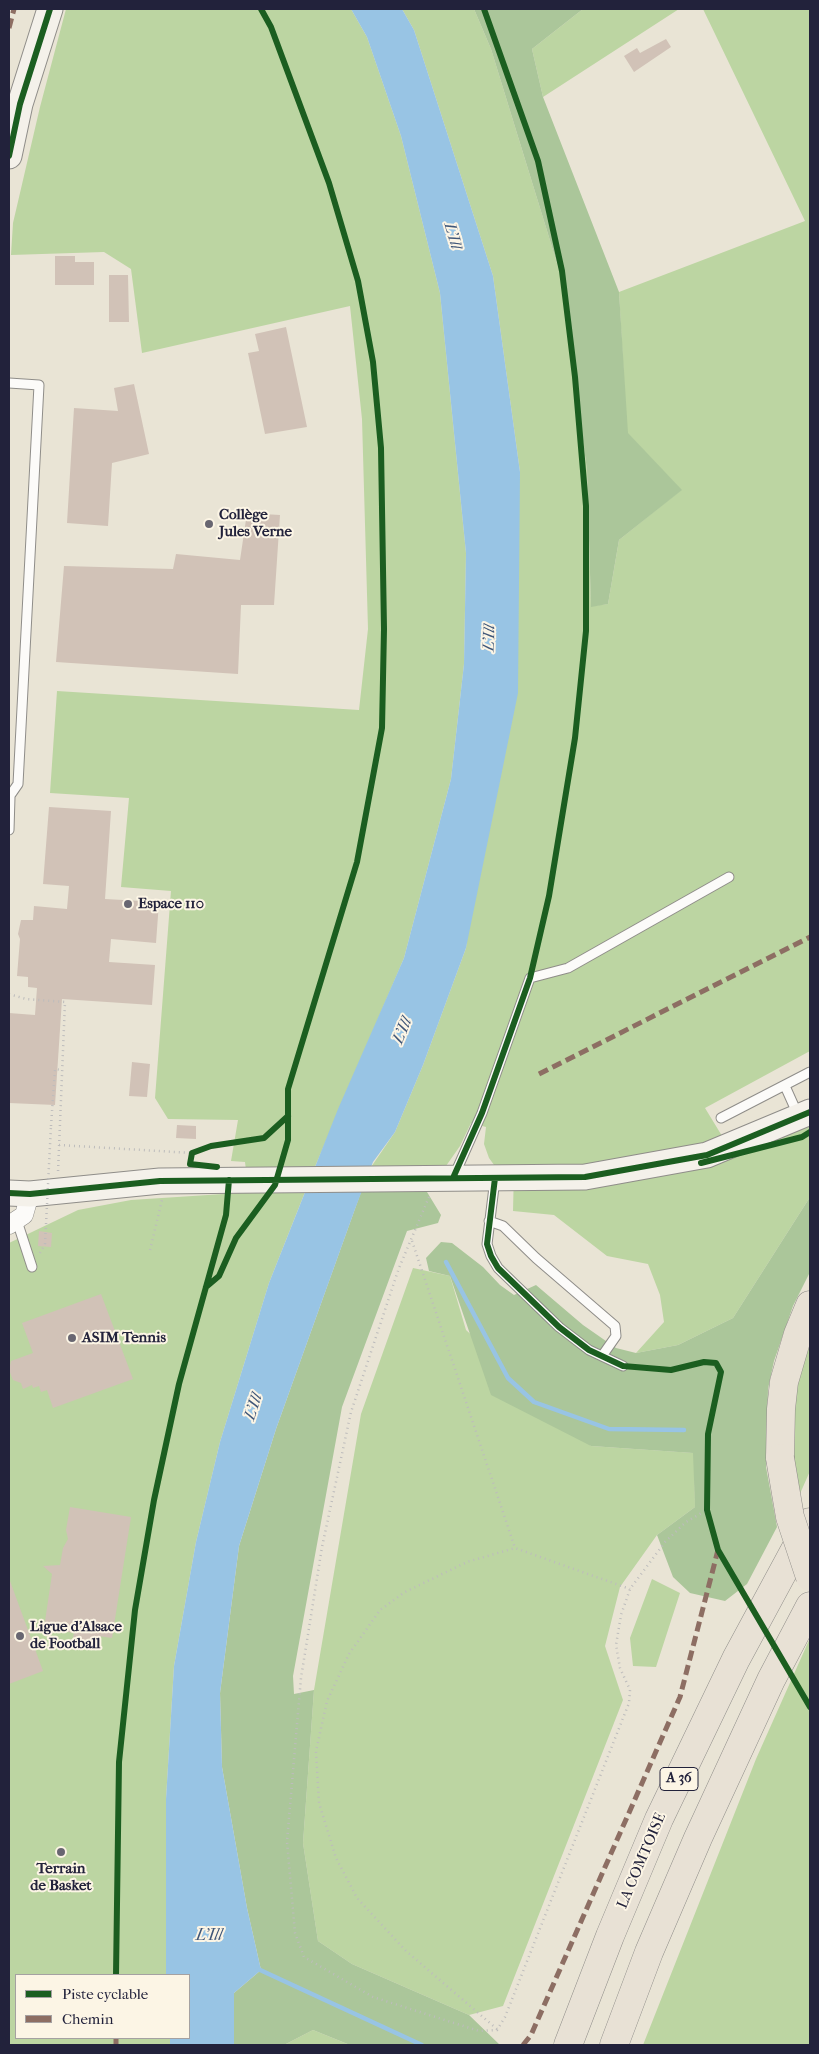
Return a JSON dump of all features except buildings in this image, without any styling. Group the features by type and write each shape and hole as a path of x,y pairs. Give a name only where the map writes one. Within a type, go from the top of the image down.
{"highway":[{"path":"810,1305 798,1334 784,1382 781,1409 780,1458 790,1517 810,1577"},
{"name":"LA COMTOISE","path":"568,2045 610,1936 659,1818 736,1659 810,1522"},
{"name":"A 36","path":"614,2045 649,1952 698,1838 771,1680 810,1606"}],"street":[{"path":"9,156 20,104 50,9"},
{"path":"13,1223 24,1215 20,1193 167,1181 585,1177 707,1155 805,1115"}],"lane":[{"path":"9,383 39,385 18,784 9,797 9,830"},
{"path":"438,1179 482,1113 530,978 568,968 729,877"},
{"path":"721,1118 810,1072"},
{"path":"785,1086 805,1115"},
{"path":"495,1178 487,1244 490,1256 498,1268 559,1327 589,1350 623,1366"},
{"path":"489,1221 503,1226 615,1326 616,1336 602,1356"},
{"path":"13,1223 32,1267"}],"path":[{"path":"9,994 26,999 65,1002 58,1191"},
{"path":"45,1244 55,1069 62,1070"},
{"path":"59,1145 192,1153"},
{"path":"438,1179 399,1268 351,1412 322,1548 301,1678 287,1840 295,1933 304,1957 373,1997 479,2031 498,2030"},
{"path":"150,1250 167,1181"},
{"path":"412,1239 515,1548"},
{"path":"498,2030 505,2017 629,1703 630,1690 620,1668 616,1646 621,1615 630,1589 665,1542 686,1522 707,1510"},
{"path":"504,2034 406,1950 357,1898 336,1858 319,1803 316,1751 327,1701 349,1654 380,1610 405,1592 467,1562 515,1548 630,1589"}],"green space":[{"path":"66,9 351,9 367,37 401,136 440,293 466,553 464,664 451,779 404,958 314,1169 246,1170 245,1162 231,1161 238,1120 168,1119 155,1098 171,891 121,887 129,798 50,793 57,691 359,710 368,629 362,419 350,306 142,353 131,269 104,252 11,255 13,223 40,107"},
{"path":"402,9 474,9 491,49 560,273 587,470 591,606 608,604 619,540 681,490 627,433 619,292 805,221 703,9 810,9 810,1051 705,1108 733,1154 810,1121 810,1197 733,1318 678,1345 636,1353 664,1322 660,1295 648,1264 607,1256 554,1215 513,1211 514,1169 497,1169 489,1158 484,1144 486,1127 471,1123 460,1146 446,1166 369,1170 395,1132 423,1065 466,948 520,472 493,276 414,30"},
{"path":"474,9 583,9 532,49 543,97 619,292 628,433 682,490 619,540 608,604 591,607 587,470 560,273 491,49"},
{"path":"583,9 679,9 543,97 532,49"},
{"path":"254,1192 305,1192 269,1283 220,1442 196,1542 174,1666 166,1799 166,1974 15,1974 15,2039 170,2039 170,2045 9,2045 9,1243 78,1210 131,1200"},
{"path":"361,1192 427,1192 441,1215 438,1223 407,1231 342,1407 293,1676 294,1694 314,1690 303,1843 318,1941 352,1964 469,2015 500,2045 350,2045 313,2030 284,2045 234,2045 234,1993 261,1970 247,1908 222,1767 220,1693 239,1546 276,1429"},
{"path":"810,1197 810,1272 793,1306 774,1361 768,1389 766,1467 777,1527 747,1584 725,1601 690,1593 673,1577 657,1535 695,1507 693,1453 591,1446 491,1395 450,1276 429,1271 426,1258 441,1242 452,1243 483,1267 500,1285 514,1295 536,1285 583,1325 616,1348 636,1353 678,1345 733,1318"},
{"path":"413,1268 450,1276 466,1330 591,1446 694,1453 695,1507 657,1535 620,1587 605,1646 623,1700 503,2006 469,2015 352,1964 318,1941 303,1843 314,1690 361,1414"},
{"path":"810,1330 810,1471 795,1505 790,1406"},
{"path":"652,1579 680,1593 656,1667 633,1666 630,1638"},
{"path":"810,1638 810,2045 643,2045 756,1759"},
{"path":"313,2030 350,2045 284,2045"}],"water":[{"name":"L'Ill","path":"351,9 402,9 414,30 493,276 520,472 518,693 466,948 423,1065 395,1132 373,1162 355,1209 276,1429 239,1546 220,1693 222,1767 247,1908 261,1970 234,1993 234,2045 170,2045 170,2039 190,2039 190,1974 166,1974 166,1799 174,1666 196,1542 220,1442 269,1283 338,1109 404,958 451,779 464,664 466,553 440,293 401,136 367,37"}],"waterway":[{"path":"446,1262 508,1378 534,1402 609,1429 684,1430"},
{"path":"258,1969 422,2045"}],"marked path":[{"path":"9,28 14,9"},
{"path":"539,1074 810,937"},
{"path":"523,2045 531,2035 680,1697 718,1550"},
{"path":"116,2039 116,2045"}],"cycle path":[{"path":"9,156 20,104 50,9"},
{"path":"206,1287 219,1276 236,1238 275,1185 288,1140 288,1089 357,862 382,728 384,629 381,448 373,362 358,281 329,183 271,27 261,9"},
{"path":"453,1178 482,1113 530,978 549,896 575,738 586,631 586,506 575,377 562,271 538,161 484,9"},
{"path":"9,1193 30,1194 160,1181 585,1177 707,1155 810,1112"},
{"path":"217,1167 190,1164 192,1153 211,1146 264,1138 288,1116"},
{"path":"701,1163 802,1137 810,1132"},
{"path":"495,1178 487,1244 491,1256 498,1268 559,1327 589,1350 623,1366 671,1370 704,1362 716,1363 721,1372 708,1434 707,1510 718,1550 810,1707"},
{"path":"116,1974 119,1762 135,1610 154,1500 179,1384 226,1215 229,1180"}],"place":[{"name":"Collège Jules Verne","path":"209,524"},
{"name":"Espace 110","path":"128,904"},
{"name":"ASIM Tennis","path":"72,1338"},
{"name":"Ligue d'Alsace de Football","path":"20,1636"},
{"name":"Terrain de Basket","path":"61,1852"}]}
